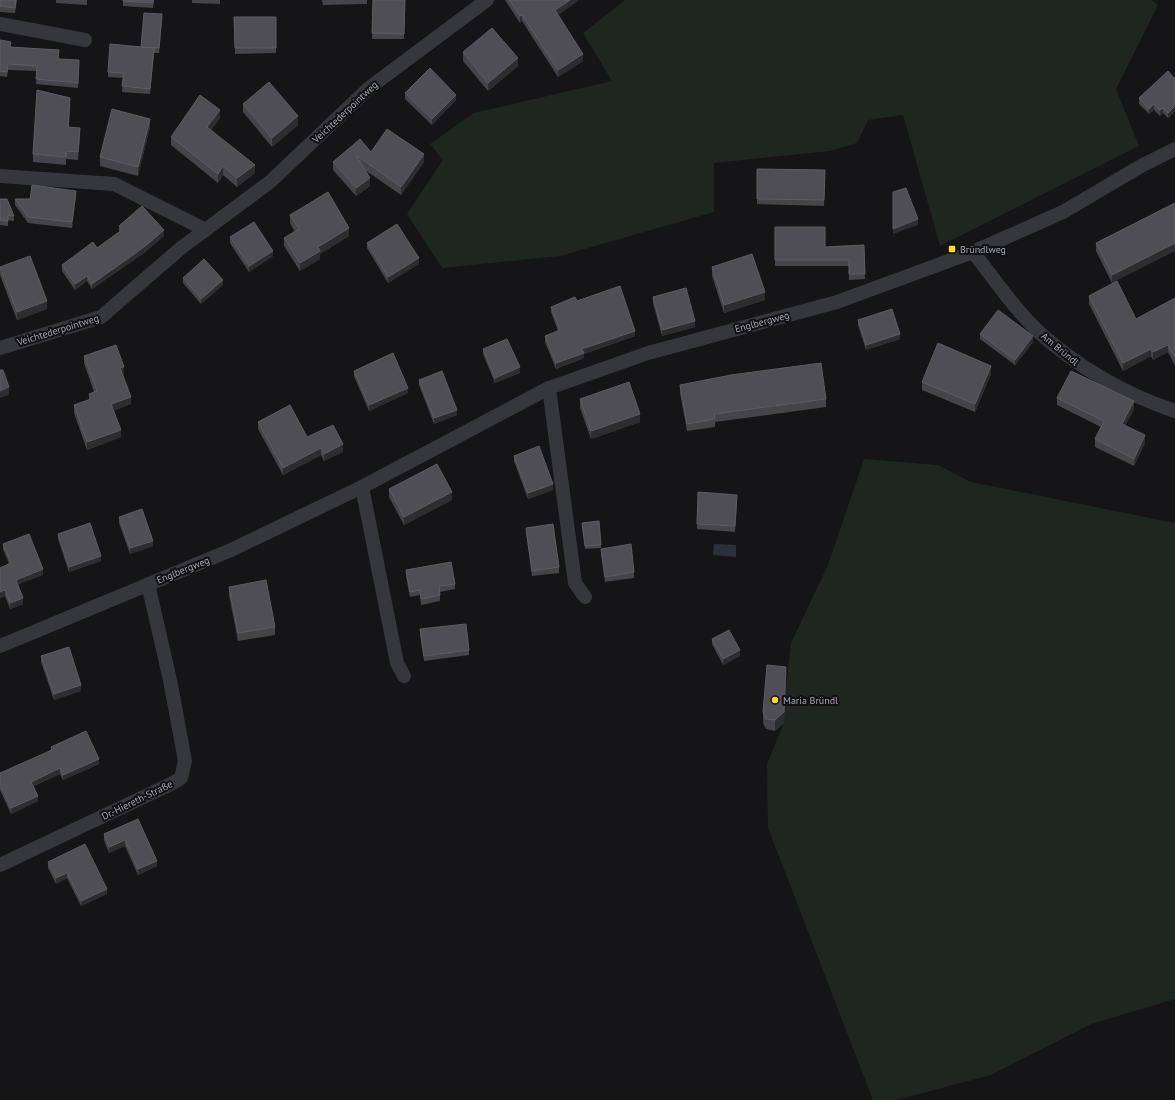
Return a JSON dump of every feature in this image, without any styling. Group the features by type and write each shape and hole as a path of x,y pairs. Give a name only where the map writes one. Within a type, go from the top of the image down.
{"street":[{"name":"Veichtederpointweg","path":"0,348 101,317 181,248 271,181 369,88 487,0"},
{"path":"0,24 85,40"},
{"path":"974,252 1063,212 1141,166 1175,149"},
{"path":"0,176 114,184 206,230"},
{"name":"Englbergweg","path":"0,646 231,550 362,487 550,388 648,353 837,302 974,252"},
{"name":"Am Bründl","path":"974,252 1013,303 1031,323 1081,366 1130,394 1175,411"},
{"path":"550,388 575,583 585,597"},
{"path":"362,487 397,663 404,676"},
{"name":"Dr.-Hiereth-Straße","path":"0,865 181,778 184,761 170,680 148,584"}],"shaded area":[{"path":"625,0 1152,0 1158,5 1116,89 1139,146 940,246 903,115 868,120 857,143 830,151 714,163 714,212 560,256 442,268 407,214 443,160 430,144 474,113 612,81 583,33"},
{"path":"864,459 938,465 971,482 1175,523 1175,999 1091,1024 991,1075 896,1100 873,1100 768,828 767,764 784,723 791,643 828,565"},
{"path":"714,544 736,545 736,557 713,555"}],"building":[{"path":"0,0 16,0 15,8 0,6"},
{"path":"153,0 153,3 123,1"},
{"path":"373,0 405,0 404,34 372,33"},
{"path":"509,0 570,0 555,10 583,54 558,70 522,15 520,16"},
{"path":"144,13 162,14 159,48 142,47 154,48 150,89 122,86 124,73 108,72 110,44 141,47"},
{"path":"234,17 276,17 276,48 235,48"},
{"path":"492,28 518,58 488,83 463,52"},
{"path":"0,40 11,42 10,47 59,50 58,59 79,60 78,83 36,79 37,66 8,64 7,72 0,71"},
{"path":"430,68 456,95 432,119 405,93"},
{"path":"1168,71 1174,78 1175,77 1175,106 1168,113 1163,108 1160,110 1154,104 1149,109 1139,98"},
{"path":"269,82 298,116 272,138 243,104"},
{"path":"37,90 70,98 68,127 80,128 78,152 66,151 66,157 33,154"},
{"path":"200,95 220,110 207,127 255,165 237,178 223,166 218,174 171,137"},
{"path":"112,109 150,119 138,167 100,157"},
{"path":"387,129 424,154 401,187 356,155 370,178 356,188 333,162 360,139 371,152"},
{"path":"757,169 825,170 824,200 757,199"},
{"path":"32,185 76,191 72,222 28,217 15,199 30,199"},
{"path":"906,188 918,219 893,229 893,192"},
{"path":"328,192 349,228 318,247 320,251 300,263 284,238 299,229 290,215"},
{"path":"0,199 7,199 14,216 8,215 8,221 0,220"},
{"path":"1175,203 1175,243 1112,275 1096,243"},
{"path":"142,206 164,230 144,247 92,284 87,276 75,284 62,265 93,242 97,248 122,230 119,226"},
{"path":"254,222 273,251 249,266 230,237"},
{"path":"397,224 419,258 388,277 367,243"},
{"path":"775,227 825,227 825,247 864,245 865,274 849,274 849,260 775,260"},
{"path":"752,254 765,292 724,305 712,267"},
{"path":"30,256 47,301 17,312 0,267"},
{"path":"204,259 223,280 201,299 183,278"},
{"path":"1117,281 1136,319 1175,298 1175,358 1168,345 1153,352 1151,349 1123,363 1089,296"},
{"path":"620,286 635,331 582,349 584,353 556,363 545,336 560,330 551,307 575,297 577,301"},
{"path":"686,288 695,321 662,330 653,297"},
{"path":"892,309 900,334 866,345 858,320"},
{"path":"998,310 1033,336 1015,360 980,334"},
{"path":"507,339 520,367 495,378 483,349"},
{"path":"938,343 991,366 975,404 922,382"},
{"path":"116,345 124,367 120,368 131,397 111,404 121,430 87,442 74,405 91,399 89,394 97,391 84,356"},
{"path":"393,353 408,388 369,405 354,371"},
{"path":"821,363 826,399 714,414 715,419 687,424 680,385 731,375"},
{"path":"0,370 3,370 9,387 0,391"},
{"path":"442,371 457,410 434,418 419,380"},
{"path":"1071,371 1134,401 1122,424 1145,435 1134,459 1095,439 1104,421 1057,398"},
{"path":"629,382 640,414 591,431 580,399"},
{"path":"290,405 307,437 333,425 343,444 324,454 321,448 283,468 258,422"},
{"path":"539,446 553,484 528,493 514,456"},
{"path":"437,464 452,492 404,517 389,489"},
{"path":"698,492 737,495 735,526 697,524"},
{"path":"142,509 153,541 130,548 119,517"},
{"path":"599,521 601,545 585,546 582,523"},
{"path":"90,523 101,556 69,567 58,534"},
{"path":"553,524 559,567 532,571 526,528"},
{"path":"29,534 43,569 16,580 23,598 10,603 5,590 0,592 0,568 11,563 3,544"},
{"path":"631,544 634,572 605,577 601,549"},
{"path":"451,562 455,584 439,586 440,595 421,599 420,590 410,592 406,570"},
{"path":"266,580 275,627 238,633 229,587"},
{"path":"466,624 469,650 424,656 420,629"},
{"path":"729,630 740,650 723,659 712,639"},
{"path":"69,647 81,685 54,694 41,656"},
{"name":"Maria Bründl","path":"767,665 786,667 784,712 775,720 766,719 763,712"},
{"path":"86,731 99,759 63,775 60,768 31,782 38,796 11,808 0,784 0,773 52,750 51,747"},
{"path":"138,819 157,861 138,869 125,840 109,847 104,834"},
{"path":"85,844 107,889 81,901 67,873 56,878 48,862"}],"place":[{"name":"Bründlweg","path":"952,249"},
{"name":"Maria Bründl","path":"775,700"}]}
